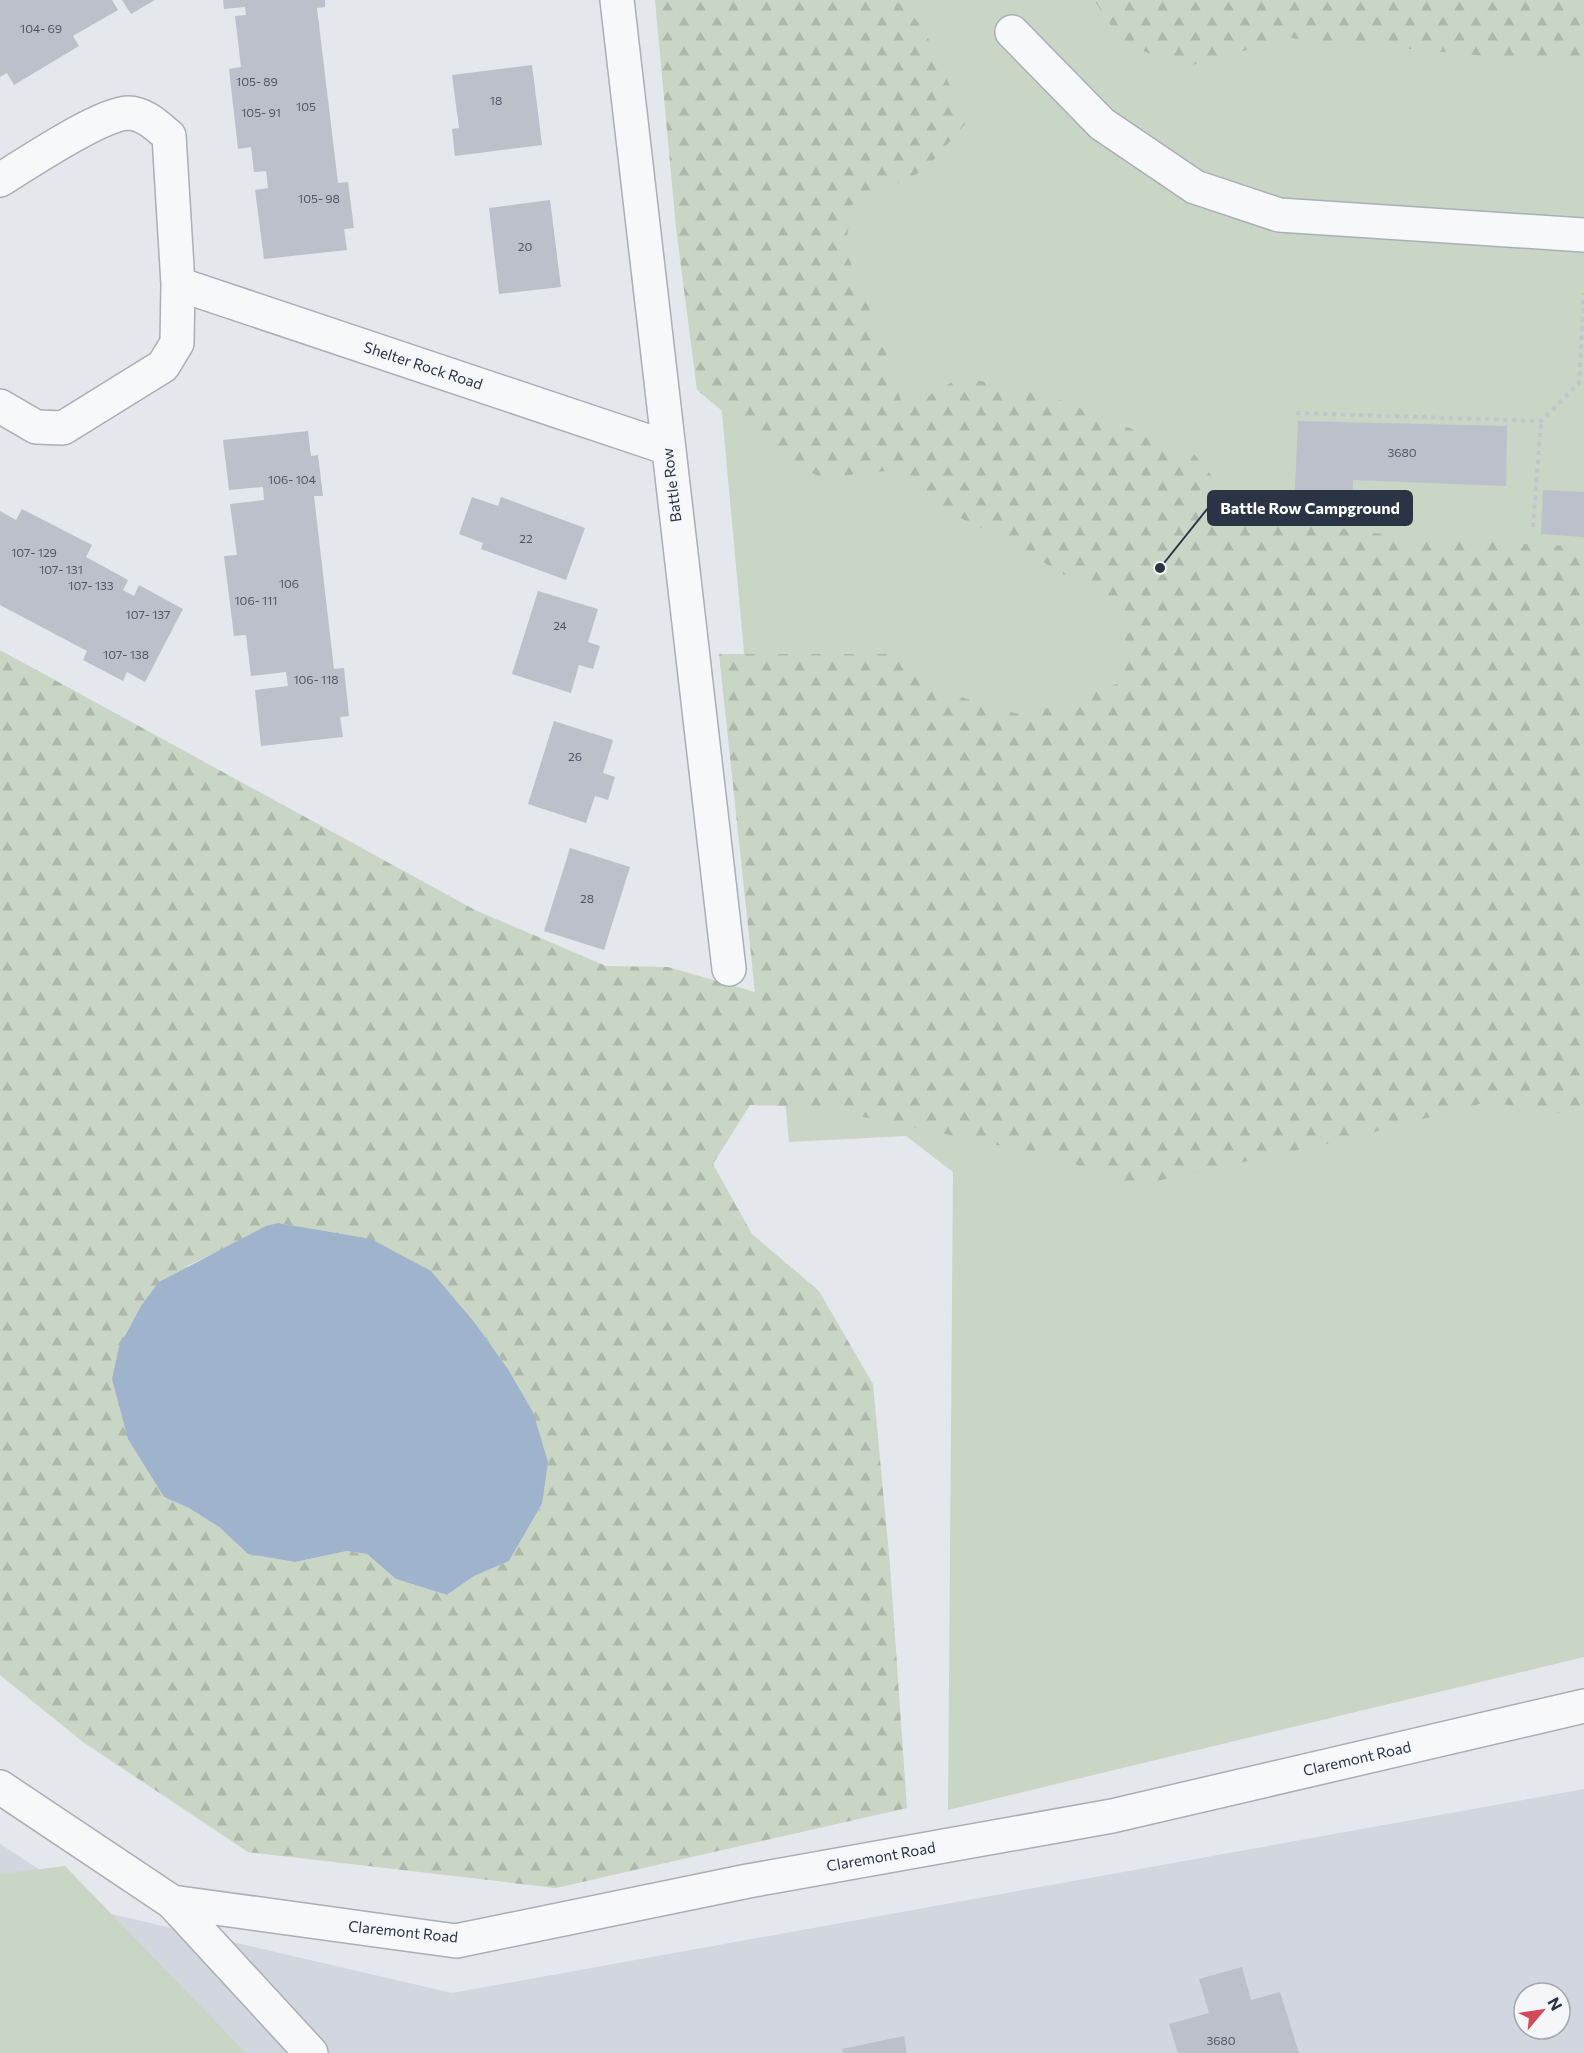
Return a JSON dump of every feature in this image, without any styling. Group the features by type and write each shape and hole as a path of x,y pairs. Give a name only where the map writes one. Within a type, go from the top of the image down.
{"street":[{"name":"Battle Row","path":"617,0 729,969"},
{"path":"1012,33 1102,124 1194,187 1279,214 1584,235"},
{"path":"0,180 87,128 128,113 149,119 169,136 178,284 177,343 163,366 63,428 36,427 0,406"},
{"name":"Shelter Rock Road","path":"178,284 668,448"},
{"name":"Claremont Road","path":"172,1902 456,1941 748,1881 1112,1816 1584,1706"},
{"path":"0,1787 172,1902 311,2053"}],"path":[{"path":"1533,527 1541,421 1581,384 1584,293"},
{"path":"1296,413 1541,421"}],"shaded area":[{"path":"1584,1789 1584,2053 0,2053 0,1844 107,1913 452,1993"}],"green space":[{"path":"655,0 895,0 918,23 928,39 965,124 925,170 852,205 845,249 881,338 904,410 961,377 1045,394 1194,454 1244,515 1412,538 1568,546 1584,556 1584,1126 1574,1115 1487,1102 1344,1140 1134,1186 1055,1157 815,1107 750,1105 713,1164 752,1234 819,1291 873,1384 890,1565 907,1808 556,1888 248,1852 83,1742 0,1675 0,650 475,910 606,966 668,967 755,992 719,654 887,654 947,693 1025,716 1122,682 1127,612 1004,539 921,499 886,471 822,478 777,456 697,390 676,228","holes":["278,1223 321,1231 475,1323 508,1369 533,1412 542,1504 509,1561 474,1576 447,1595 396,1579 367,1554 347,1551 295,1562 248,1554 219,1527 189,1508 164,1497 187,1266"]},
{"path":"684,0 1584,0 1584,1657 948,1810 953,1172 906,1136 789,1142"},
{"path":"1094,0 1584,0 1584,59 1508,58 1290,38 1182,68 1121,41"},
{"path":"65,1866 246,2053 0,2053 0,1874"}],"water":[{"path":"278,1223 371,1239 431,1271 475,1323 508,1369 533,1412 548,1462 542,1504 509,1561 474,1576 447,1595 396,1579 367,1554 347,1551 295,1562 248,1554 219,1527 189,1508 164,1497 128,1439 112,1379 119,1347 141,1306 159,1282 266,1226"}],"building":[{"path":"0,0 112,0 118,10 73,36 79,46 14,85 7,73 0,77"},
{"path":"122,0 155,0 131,14"},
{"path":"223,0 325,0 325,7 317,8 338,183 348,182 354,228 344,229 347,250 264,259 255,190 268,188 266,171 254,172 251,147 238,149 229,69 241,67 235,16 246,15 245,7 224,9"},
{"path":"532,65 542,145 455,156 452,129 459,128 452,75"},
{"path":"550,200 561,287 499,294 489,208"},
{"path":"1298,421 1507,426 1506,486 1353,480 1352,508 1294,509"},
{"path":"308,431 311,456 318,455 323,496 314,496 334,669 344,668 349,716 340,717 343,737 261,746 255,690 288,686 286,672 251,676 246,635 234,636 224,556 237,555 230,504 264,500 263,487 229,490 223,440"},
{"path":"1543,490 1584,492 1584,537 1541,534"},
{"path":"472,497 498,506 501,497 585,528 566,580 481,549 483,543 459,534"},
{"path":"22,509 92,545 86,557 128,580 123,590 134,596 139,585 183,609 145,682 127,672 123,681 83,660 87,651 0,605 0,511 16,520"},
{"path":"538,591 598,609 588,642 600,646 593,669 579,665 571,693 512,674"},
{"path":"554,721 613,740 603,773 615,777 608,800 595,796 586,823 528,804"},
{"path":"570,848 630,867 604,950 544,931"},
{"path":"1242,1967 1251,2000 1280,1992 1299,2053 1178,2053 1169,2024 1209,2013 1199,1979"},
{"path":"904,2036 907,2053 843,2053 842,2049"}],"place":[{"name":"Battle Row Campground","path":"1160,568"}]}
